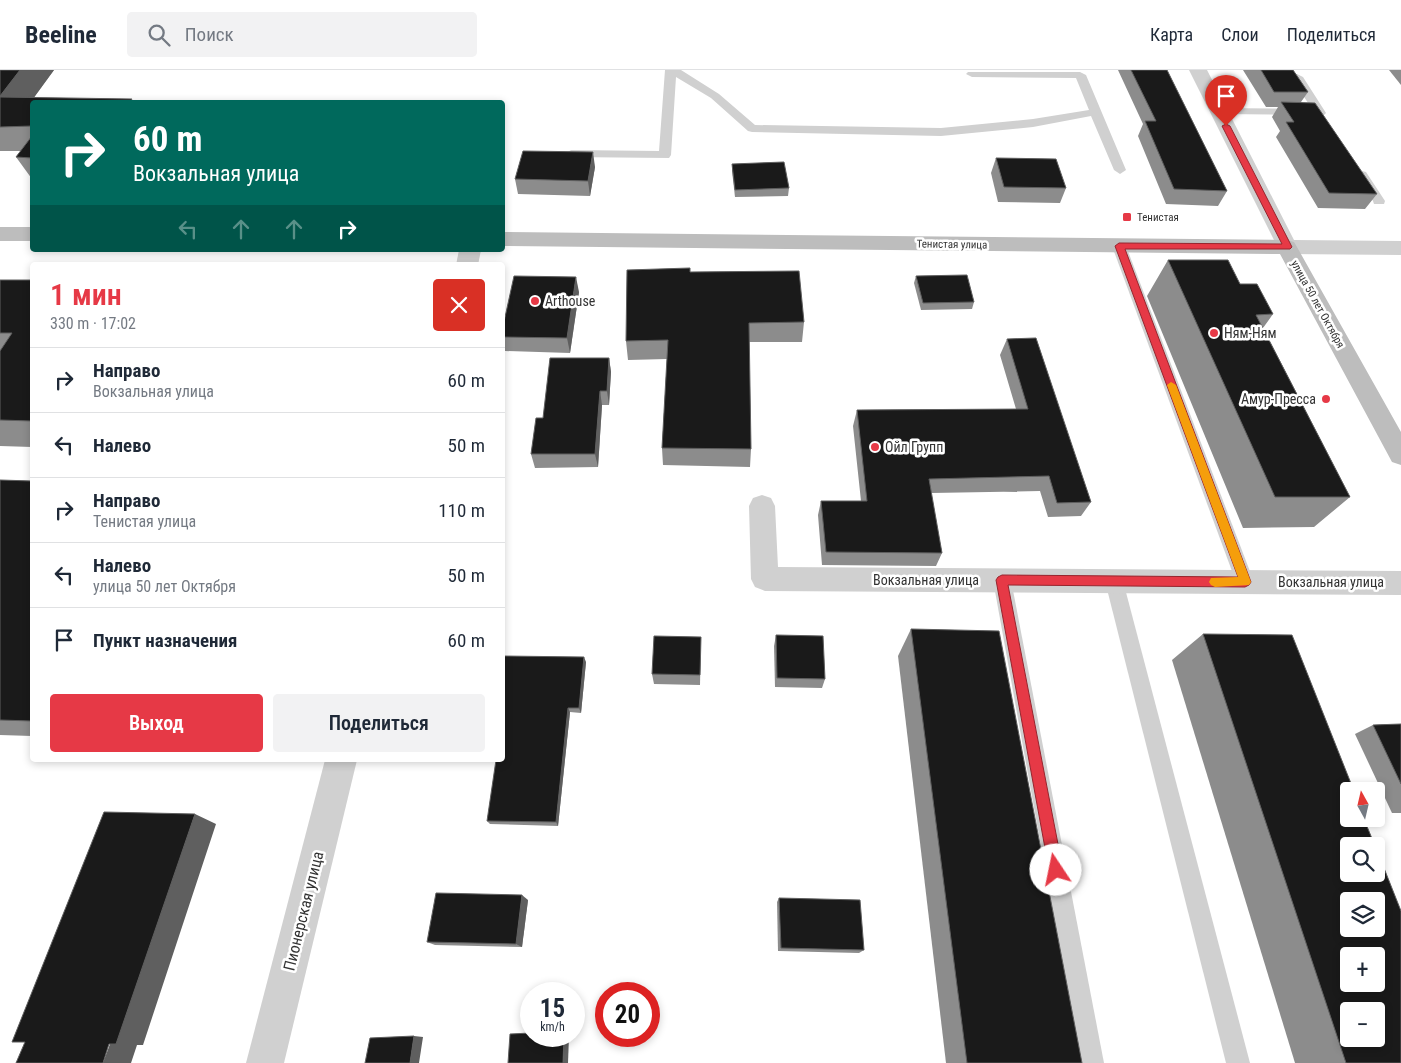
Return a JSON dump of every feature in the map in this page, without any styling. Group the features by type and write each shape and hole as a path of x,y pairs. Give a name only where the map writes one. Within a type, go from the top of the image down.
{"main road":[{"path":"0,234 30,234"},
{"name":"Тенистая улица","path":"505,239 1287,247"},
{"name":"улица 50 лет Октября","path":"1287,247 1401,455"}],"street":[{"name":"улица 50 лет Октября","path":"1198,70 1287,247"},
{"name":"Тенистая улица","path":"1287,247 1401,248"},
{"name":"Вокзальная улица","path":"762,506 765,579 1401,583"},
{"name":"Пионерская улица","path":"265,1063 340,762"}],"lane":[{"path":"557,154 665,156 672,70 715,96 752,128 940,132 1033,123 1095,112"},
{"path":"972,74 1080,75 1120,170"},
{"path":"1218,111 1323,117 1297,77"},
{"path":"1358,169 1379,201"},
{"path":"1119,246 1245,582"},
{"path":"1002,580 1092,1063"},
{"path":"1114,581 1238,1063"}],"building":[{"path":"0,70 20,70 0,96"},
{"path":"1131,70 1167,70 1227,191 1174,189 1145,121 1156,121"},
{"path":"1261,70 1293,70 1308,92 1274,92"},
{"path":"0,97 132,99 30,100 30,126 0,127"},
{"path":"1281,102 1315,103 1377,194 1329,193 1286,122 1294,122"},
{"path":"30,139 30,158 16,157"},
{"path":"523,151 593,152 588,181 515,179"},
{"path":"996,158 1056,159 1066,188 1004,187"},
{"path":"784,162 789,188 735,190 732,164"},
{"path":"1168,260 1228,260 1240,284 1257,284 1273,314 1256,315 1350,497 1275,497"},
{"path":"690,268 690,272 799,271 804,322 749,323 751,449 662,448 668,340 626,341 627,270"},
{"path":"967,275 974,302 923,303 916,276"},
{"path":"514,276 576,277 567,338 505,337 505,317"},
{"path":"0,280 30,280 30,421 0,420 0,351 12,333 0,333"},
{"path":"1036,338 1091,502 1057,503 1049,476 929,479 942,553 826,552 821,501 867,501 857,410 1028,409 1007,339"},
{"path":"550,358 609,358 607,391 600,391 595,454 531,454 536,418 543,418"},
{"path":"0,480 30,481 30,721 0,720"},
{"path":"911,629 999,631 1082,1063 967,1063"},
{"path":"1203,634 1292,635 1350,782 1340,782 1340,828 1368,828 1371,837 1340,837 1340,882 1385,882 1385,871 1401,911 1401,1063 1346,1063 1341,1047 1385,1047 1385,1002 1340,1002 1340,1045"},
{"path":"776,635 823,636 825,679 777,678"},
{"path":"654,636 701,637 700,675 652,674"},
{"path":"505,656 584,657 579,708 568,708 556,822 487,821 496,762 505,762"},
{"path":"1401,724 1401,784 1373,725"},
{"path":"104,812 195,814 116,1044 109,1044 103,1063 16,1063 25,1042 12,1042"},
{"path":"436,893 522,895 516,944 427,942"},
{"path":"779,898 860,900 864,950 781,948"},
{"path":"510,1034 520,1034 520,1047 564,1047 563,1063 508,1063"},
{"path":"414,1036 410,1063 365,1063 370,1038"}],"slow traffic":[{"path":"1171,385 1245,582 1215,582"}],"place":[{"name":"Тенистая","path":"1127,217"},
{"name":"Arthouse","path":"535,301"},
{"name":"Ням-Ням","path":"1214,333"},
{"name":"Амур-Пресса","path":"1326,399"},
{"name":"Ойл Групп","path":"875,447"}],"route":[{"path":"1056,870 1002,580 1245,582 1119,246 1287,247 1226,126"}]}
